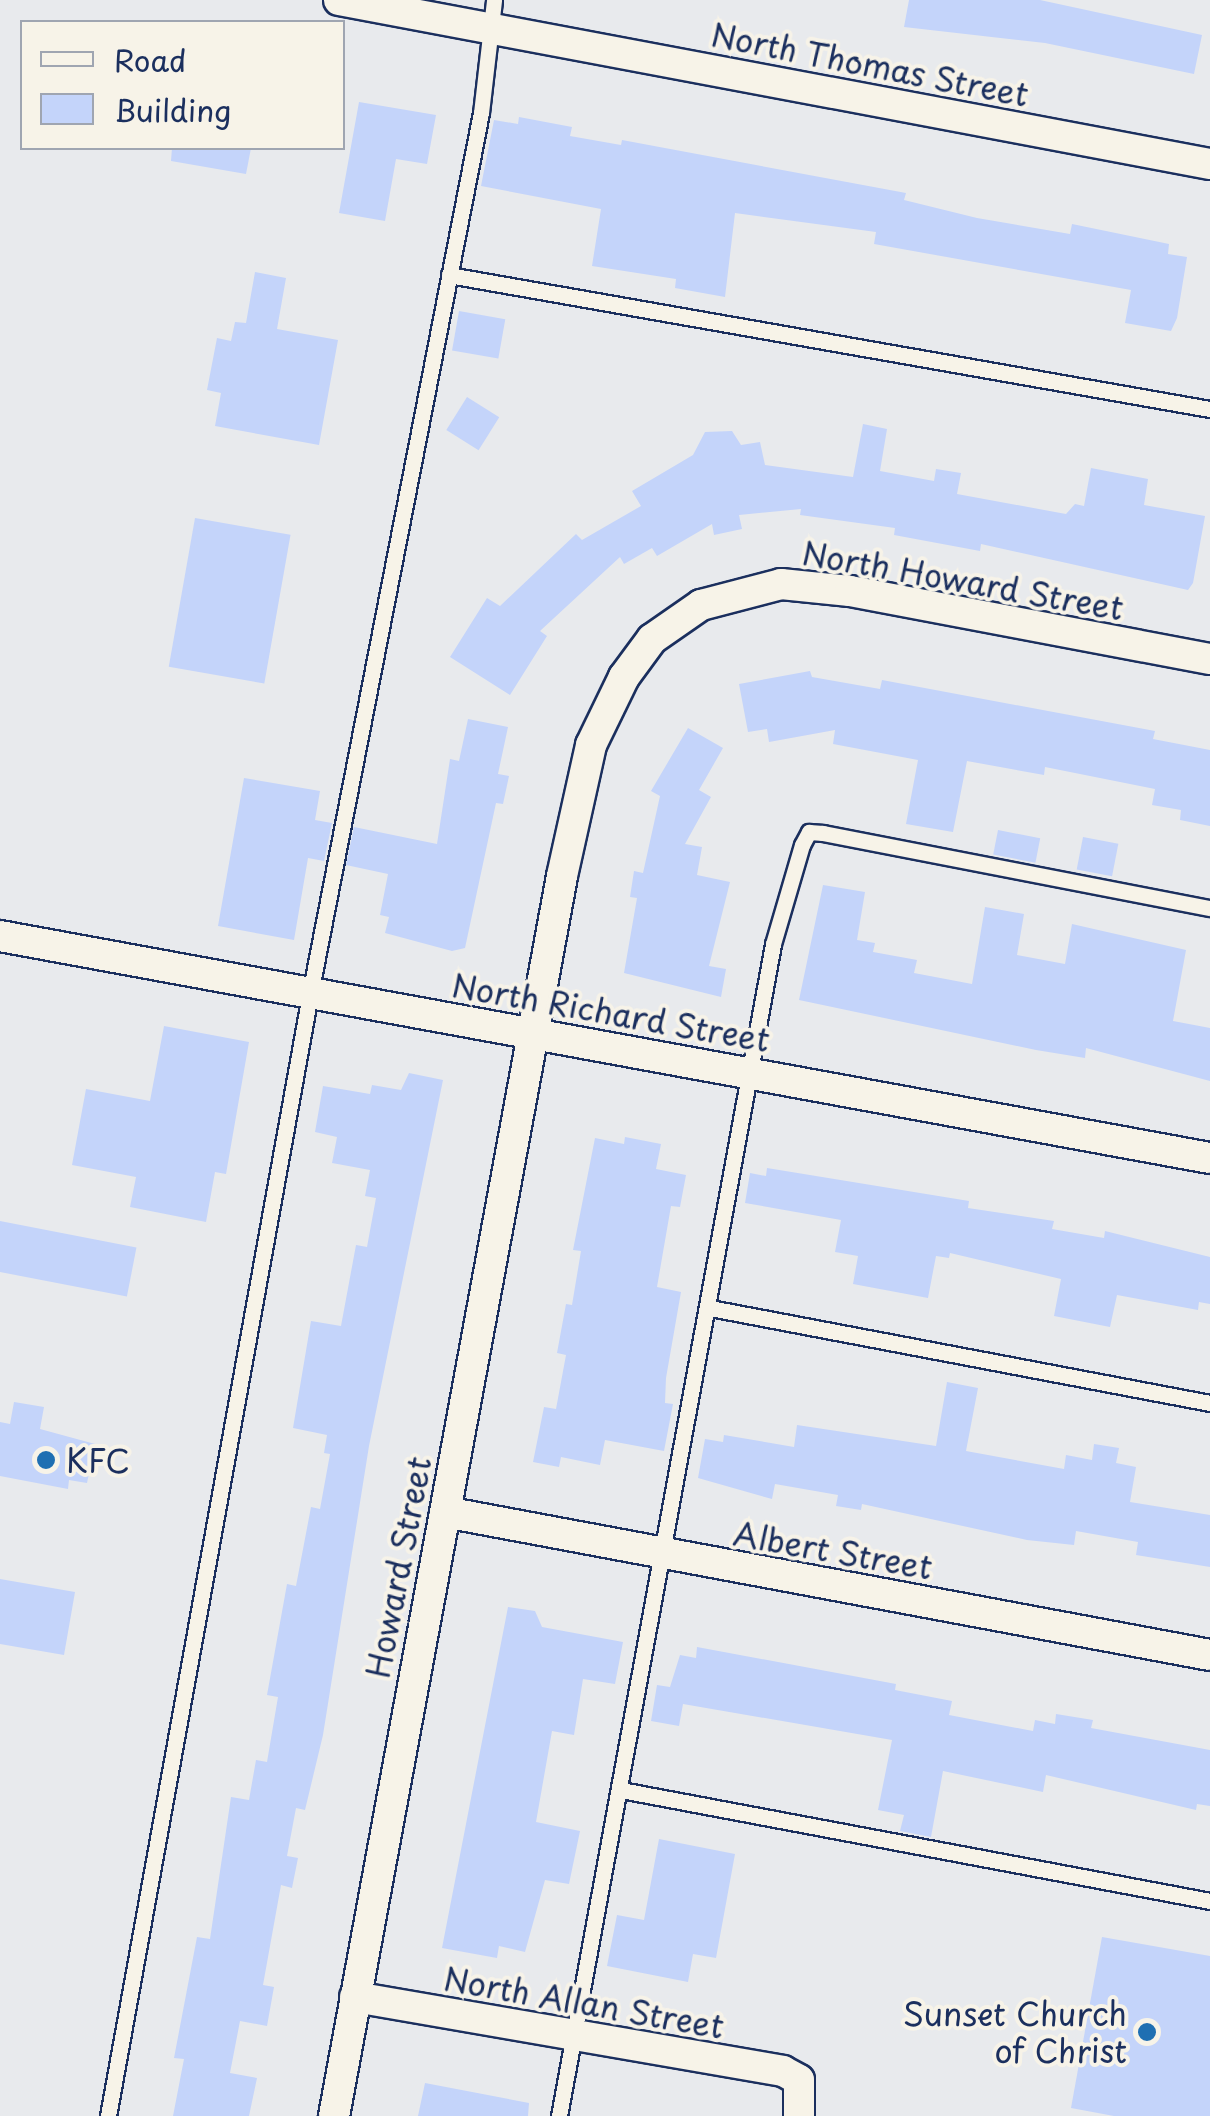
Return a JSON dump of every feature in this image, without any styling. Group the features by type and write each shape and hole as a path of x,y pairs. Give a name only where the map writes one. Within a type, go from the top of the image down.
{"street":[{"name":"North Thomas Street","path":"346,1 491,13 1210,164"},
{"name":"North Howard Street","path":"533,1032 577,806 603,712 652,639 701,605 746,590 811,585 1210,658"},
{"name":"North Richard Street","path":"0,936 1210,1158"},
{"name":"Howard Street","path":"334,2116 533,1032"},
{"name":"Albert Street","path":"445,1512 1210,1655"},
{"name":"North Allan Street","path":"355,1997 783,2071 798,2080 799,2116"}],"lane":[{"path":"108,2116 310,994 481,113 491,13"},
{"path":"449,275 1210,409"},
{"path":"559,2116 710,1308 772,944 791,869 809,832 1210,908"},
{"path":"710,1308 1210,1403"},
{"path":"621,1790 1210,1901"}],"building":[{"path":"909,0 1040,0 1202,35 1194,74 1045,43 904,27"},
{"path":"359,102 436,115 427,164 396,159 385,221 339,213"},
{"path":"519,117 572,127 570,136 621,145 622,140 906,193 904,200 977,218 1070,234 1072,224 1169,244 1168,254 1187,257 1177,318 1171,331 1125,323 1131,290 874,244 876,232 735,213 725,297 675,288 676,279 592,266 601,209 481,186 494,120 518,124"},
{"path":"172,150 251,150 246,174 171,161"},
{"path":"255,272 286,278 277,329 338,340 319,445 215,426 221,393 207,390 217,338 231,341 235,322 246,323"},
{"path":"459,311 505,319 498,359 452,350"},
{"path":"467,397 499,417 479,450 446,430"},
{"path":"863,424 887,429 880,471 934,481 936,469 961,473 957,494 1066,514 1075,504 1084,506 1091,468 1148,479 1144,505 1205,516 1193,583 1188,590 981,544 980,551 894,535 895,528 800,515 801,509 739,515 742,529 714,535 712,524 657,556 652,548 624,564 620,557 540,631 547,636 510,695 450,657 487,598 500,606 576,534 582,540 641,506 632,491 693,455 705,432 732,431 741,445 760,442 765,465 853,477"},
{"path":"195,518 291,535 264,684 169,667"},
{"path":"810,671 812,677 880,689 882,680 1155,731 1153,739 1210,750 1210,826 1180,820 1181,810 1152,805 1155,789 1045,767 1044,775 967,761 953,832 906,824 918,760 833,744 835,730 769,742 767,729 748,732 739,684"},
{"path":"468,719 508,727 498,774 509,776 503,804 496,803 465,948 452,951 385,933 389,917 380,915 388,874 346,865 354,827 437,844 450,759 459,761"},
{"path":"688,728 723,748 699,790 711,797 685,844 702,847 697,875 730,882 709,966 726,969 721,997 624,973 637,898 630,897 634,871 643,873 660,796 651,791"},
{"path":"244,778 320,791 315,820 332,823 324,861 308,858 294,940 218,926"},
{"path":"998,830 1040,838 1035,863 993,855"},
{"path":"1083,837 1118,844 1112,876 1077,869"},
{"path":"823,885 865,892 857,940 875,943 873,952 917,960 914,973 972,984 985,907 1024,914 1017,955 1065,964 1072,924 1186,950 1173,1021 1210,1028 1210,1081 1086,1048 1085,1058 1036,1050 799,1000"},
{"path":"164,1026 249,1042 226,1174 215,1172 206,1222 130,1207 136,1177 72,1165 86,1089 150,1101"},
{"path":"409,1073 443,1080 369,1446 323,1735 305,1810 296,1808 287,1856 298,1858 292,1888 281,1885 263,1985 274,1987 267,2026 240,2021 230,2073 257,2078 249,2116 173,2116 184,2059 174,2058 197,1937 210,1939 231,1797 249,1800 256,1760 267,1762 278,1697 267,1695 287,1584 296,1586 311,1507 320,1509 330,1454 324,1453 327,1435 293,1428 311,1321 341,1326 356,1245 367,1247 376,1198 365,1196 370,1170 332,1163 337,1137 315,1132 323,1086 370,1094 372,1085 401,1090"},
{"path":"625,1137 661,1144 656,1169 686,1175 680,1207 671,1206 657,1287 681,1292 666,1378 665,1403 673,1404 664,1451 605,1440 600,1465 561,1457 559,1467 533,1462 544,1407 556,1409 566,1355 557,1353 566,1304 572,1305 581,1251 573,1250 595,1138 624,1144"},
{"path":"767,1168 969,1201 968,1208 1054,1221 1052,1229 1104,1238 1105,1231 1210,1257 1210,1304 1199,1302 1198,1310 1117,1295 1110,1327 1054,1316 1061,1279 950,1253 949,1258 936,1256 928,1298 853,1284 858,1256 835,1252 841,1220 745,1203 750,1173 766,1176"},
{"path":"0,1221 136,1248 127,1297 0,1272"},
{"path":"947,1382 978,1388 966,1451 1064,1469 1066,1455 1092,1460 1094,1444 1119,1448 1116,1463 1136,1467 1130,1502 1210,1515 1210,1567 1136,1555 1138,1542 1076,1531 1074,1545 1027,1540 862,1504 861,1510 836,1506 838,1495 775,1484 772,1499 698,1478 705,1439 723,1442 724,1435 794,1447 797,1425 936,1446"},
{"name":"KFC","path":"14,1402 44,1407 40,1429 95,1444 87,1483 69,1480 68,1489 0,1476 0,1422 10,1424"},
{"path":"0,1579 75,1592 64,1655 0,1644"},
{"path":"508,1607 535,1611 542,1627 623,1642 615,1684 583,1679 574,1735 552,1731 536,1822 580,1831 569,1884 545,1880 525,1952 499,1946 497,1958 442,1948"},
{"path":"697,1647 896,1684 895,1690 952,1701 949,1715 1033,1731 1035,1720 1055,1724 1056,1714 1093,1720 1091,1728 1210,1750 1210,1806 1197,1804 1196,1810 1046,1775 1043,1792 943,1771 931,1837 900,1831 904,1815 878,1810 892,1740 683,1704 679,1726 651,1721 657,1685 670,1687 680,1655 696,1658"},
{"path":"659,1839 735,1854 716,1958 693,1954 688,1982 607,1966 617,1915 644,1920"},
{"name":"Sunset Church of Christ","path":"1102,1937 1210,1956 1210,2116 1114,2116 1071,2108"},
{"path":"425,2083 529,2103 528,2116 418,2116"}],"place":[{"name":"KFC","path":"46,1460"},
{"name":"Sunset Church of Christ","path":"1147,2032"}]}
